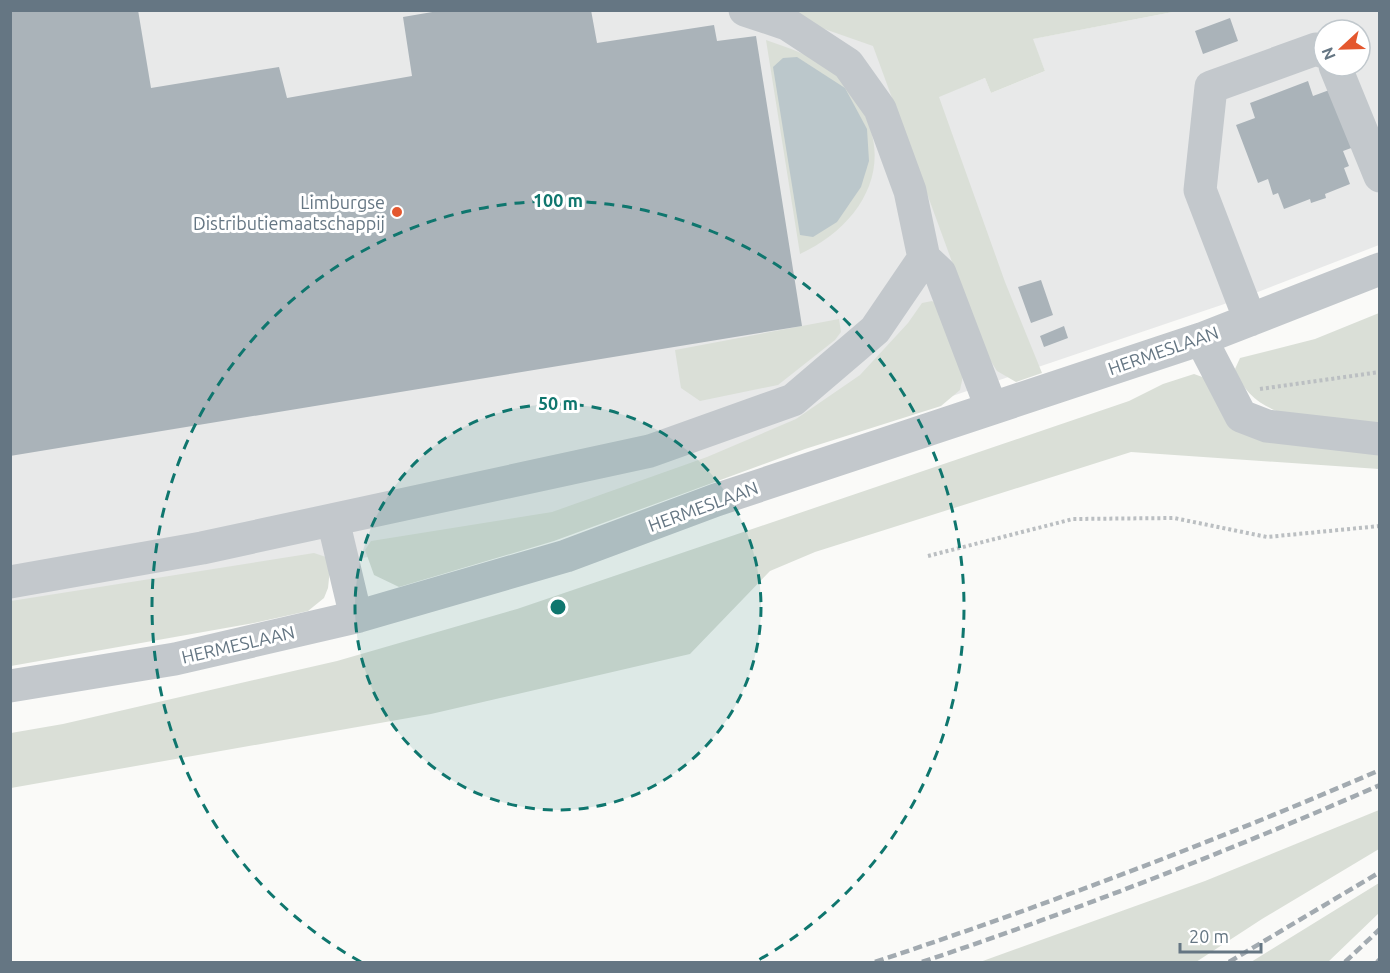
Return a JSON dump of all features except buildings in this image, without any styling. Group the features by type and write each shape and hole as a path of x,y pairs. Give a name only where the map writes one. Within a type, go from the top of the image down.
{"street":[{"path":"745,10 787,24 848,64 880,109 910,191 924,258 940,273 991,407"},
{"path":"1250,320 1200,190 1211,87 1312,50"},
{"path":"1340,78 1380,176"},
{"path":"10,582 202,548 650,451 793,400 875,330 924,258"},
{"name":"HERMESLAAN","path":"10,686 175,659 356,617 566,556 716,500 1201,339 1380,269"},
{"path":"1201,339 1241,416 1267,426 1380,439"},
{"path":"333,520 356,617"}],"path":[{"path":"1229,394 1380,372"},
{"path":"928,555 1073,519 1174,518 1267,537 1380,526"}],"shaded area":[{"path":"11,11 824,11 920,43 939,96 985,78 991,93 1045,71 1032,39 1178,11 1379,11 1379,245 1245,297 574,524 337,562 11,621"},
{"path":"773,11 1178,11 1033,39 1045,71 991,93 985,78 939,97 1005,282 1042,373 1016,382 997,371 985,352 873,46"},
{"path":"766,40 815,59 843,80 869,126 874,149 873,171 867,191 856,210 822,242 800,254"},
{"path":"797,57 845,88 867,129 869,161 861,187 837,222 813,237 800,235 773,67 783,58"},
{"path":"932,301 939,306 963,376 960,390 941,406 805,449 554,541 399,587 374,575 365,550 371,541 552,512 707,457 796,419 860,375 908,323 922,303"},
{"path":"1379,313 1379,428 1318,422 1276,411 1258,401 1244,387 1235,369 1240,358 1315,339"},
{"path":"839,319 841,332 835,340 778,385 700,401 681,388 675,350"},
{"path":"1194,374 1205,378 1214,389 1379,454 1379,469 1131,452 815,552 770,571 690,654 431,714 11,788 11,733 63,724 337,661 517,609 1129,401 1163,384"},
{"path":"314,553 326,557 330,569 328,588 324,598 308,611 254,623 11,666 11,601"},
{"path":"1379,810 1379,849 1262,919 1196,962 980,962 1205,881"},
{"path":"1379,883 1379,913 1328,962 1251,962"}],"railway":[{"path":"875,962 1129,872 1380,770"},
{"path":"922,962 1152,879 1380,785"},
{"path":"1229,962 1380,872"},
{"path":"1345,962 1380,929"},
{"path":"1377,962 1380,959"}],"place":[{"name":"Limburgse Distributiemaatschappij","path":"397,212"}]}
